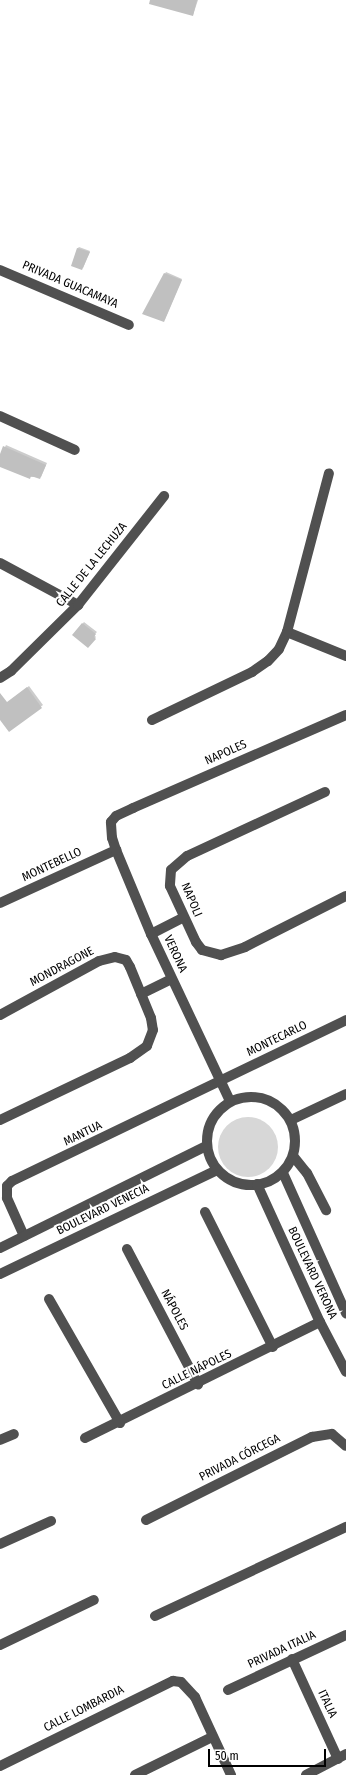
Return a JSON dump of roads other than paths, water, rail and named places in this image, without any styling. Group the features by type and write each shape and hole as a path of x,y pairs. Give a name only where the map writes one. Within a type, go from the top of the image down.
{"street":[{"name":"PRIVADA GUACAMAYA","path":"0,270 129,325"},
{"path":"0,416 75,450"},
{"path":"152,720 252,672 268,661 279,649 287,632 329,473"},
{"name":"CALLE DE LA LECHUZA","path":"0,678 11,671 78,605 164,496"},
{"path":"0,563 78,605"},
{"path":"287,632 346,656"},
{"name":"NAPOLES","path":"116,816 346,714"},
{"name":"NAPOLI","path":"325,792 178,862 171,870 170,886 183,918 202,950 221,955 245,947 346,896"},
{"name":"VERONA","path":"116,816 111,822 110,829 116,850 151,934 219,1083 230,1101"},
{"name":"MONTEBELLO","path":"0,903 116,850"},
{"path":"151,934 183,918"},
{"name":"MONDRAGONE","path":"0,1015 108,958 121,958 126,960 141,994"},
{"path":"0,1120 130,1058 147,1046 152,1030 151,1018 141,994 172,979"},
{"name":"MONTECARLO","path":"219,1083 346,1020"},
{"name":"MANTUA","path":"24,1236 7,1198 7,1186 12,1181 219,1083"},
{"path":"291,1120 346,1094"},
{"path":"244,1096 258,1097 272,1101 291,1120 295,1139 293,1156 283,1173 270,1181 257,1184 237,1183 217,1170 206,1146 208,1128 216,1112 230,1101 244,1096"},
{"name":"BOULEVARD VENECIA","path":"0,1248 206,1146"},
{"path":"293,1156 307,1173 326,1210"},
{"name":"BOULEVARD VENECIA","path":"0,1274 217,1170"},
{"name":"BOULEVARD VERONA","path":"283,1173 346,1313"},
{"name":"BOULEVARD VERONA","path":"257,1184 320,1322 346,1372"},
{"path":"204,1212 273,1347"},
{"name":"NÁPOLES","path":"127,1249 198,1384"},
{"path":"49,1299 120,1423"},
{"name":"CALLE NÁPOLES","path":"85,1438 120,1423 320,1322"},
{"path":"0,1440 14,1434"},
{"name":"PRIVADA CÓRCEGA","path":"146,1520 312,1437 332,1434 346,1446"},
{"path":"0,1544 51,1521"},
{"path":"154,1616 346,1527"},
{"path":"0,1645 94,1600"},
{"name":"PRIVADA ITALIA","path":"228,1690 346,1635"},
{"name":"ITALIA","path":"292,1659 342,1757"},
{"name":"CALLE LOMBARDIA","path":"0,1766 161,1685 173,1681 181,1682 194,1697 212,1737"},
{"path":"135,1775 212,1737 231,1775"},
{"path":"306,1775 342,1757"}]}
